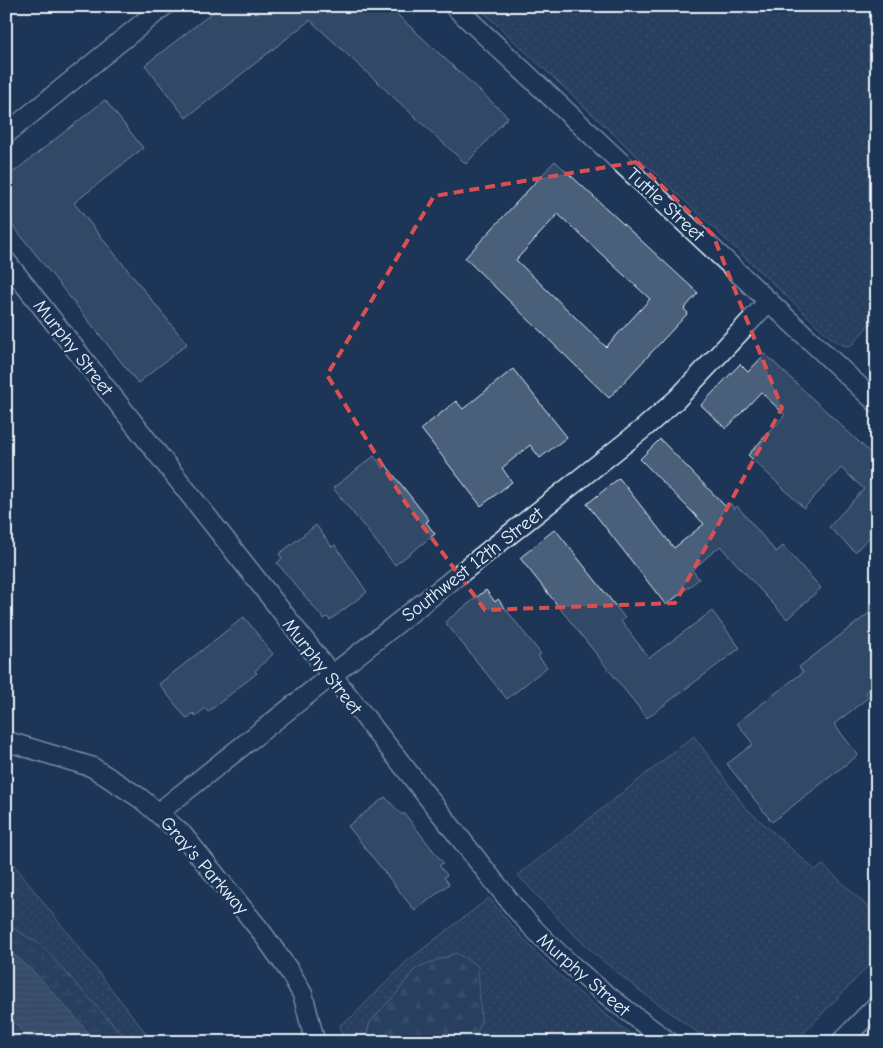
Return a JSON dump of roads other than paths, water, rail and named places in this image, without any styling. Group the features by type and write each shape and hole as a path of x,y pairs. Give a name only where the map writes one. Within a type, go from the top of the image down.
{"street":[{"path":"6,134 164,6"},
{"name":"Tuttle Street","path":"454,6 877,403"},
{"name":"Murphy Street","path":"6,261 538,936 599,990 669,1042"},
{"name":"Southwest 12th Street","path":"159,812 659,415 769,301"},
{"name":"Gray's Parkway","path":"6,741 92,767 120,783 159,812 201,855 286,965 303,995 315,1042"},
{"path":"841,1042 877,1005"}]}
